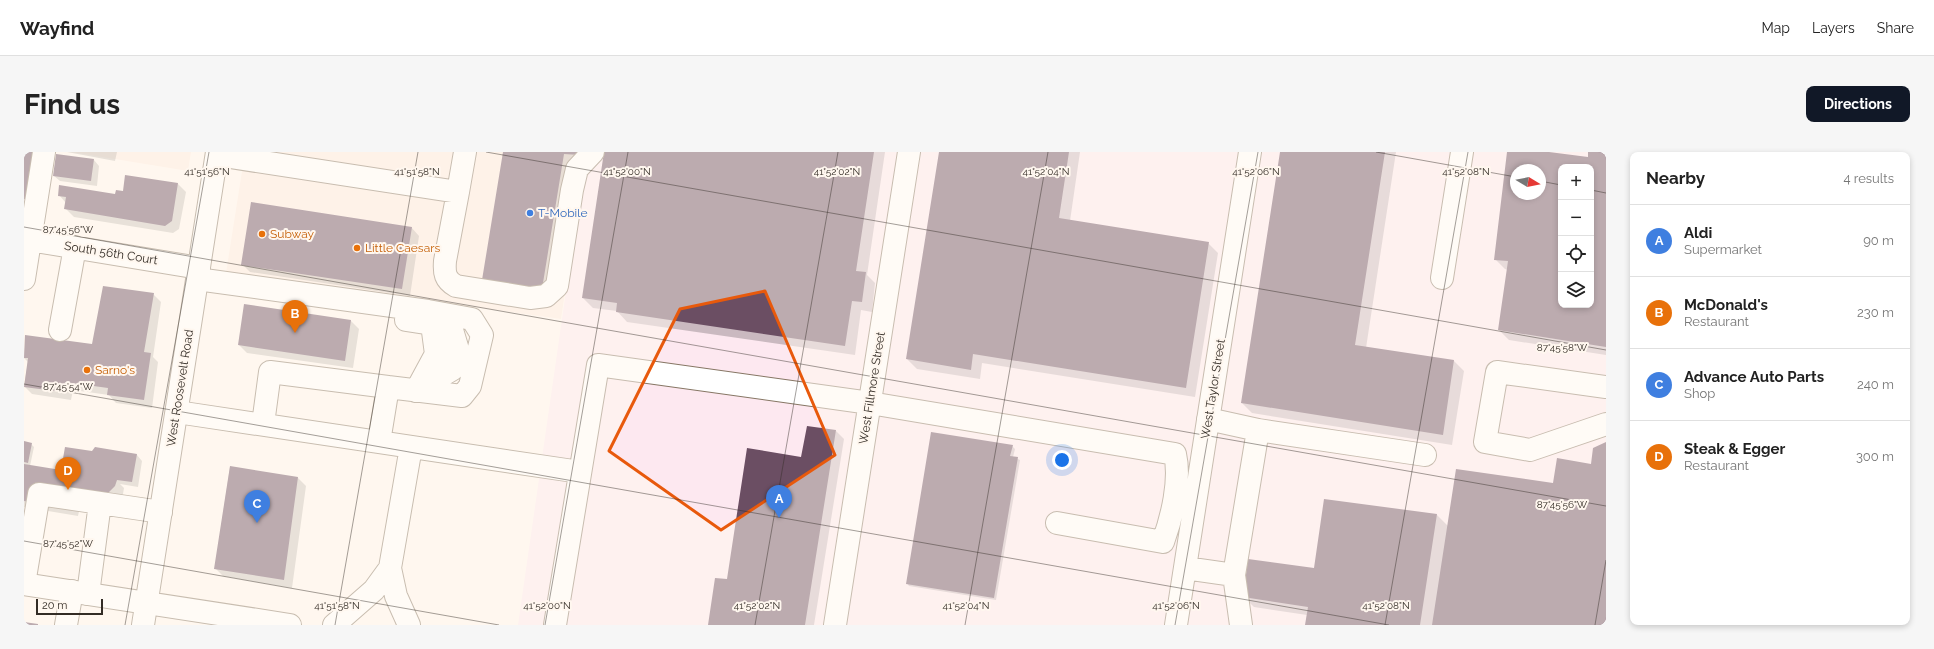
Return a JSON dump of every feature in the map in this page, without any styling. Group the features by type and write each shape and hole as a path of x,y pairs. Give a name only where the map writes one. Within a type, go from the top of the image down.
{"street":[{"path":"24,279 27,239 44,152"},
{"path":"465,152 445,261 444,272 448,281 456,286 530,298 546,296 557,286 572,190 577,169 593,152"},
{"name":"West Fillmore Street","path":"835,625 909,152"},
{"name":"West Taylor Street","path":"1176,625 1250,152"},
{"path":"1442,278 1462,152"},
{"path":"217,153 287,159 458,192"},
{"name":"West Roosevelt Road","path":"143,625 217,153"},
{"name":"South 56th Court","path":"27,239 75,247 197,279"},
{"path":"60,330 75,247"},
{"path":"197,279 432,324 436,354 416,391"},
{"path":"197,279 428,311 472,319 482,335 470,386 462,396 270,372 263,424"},
{"path":"555,625 598,365 870,403 1175,454 1178,466 1171,518 1163,542 1057,522"},
{"path":"1606,387 1497,372 1485,442 1530,450 1606,424"},
{"path":"379,442 388,387"},
{"path":"176,412 580,472"},
{"path":"1208,419 1258,430 1425,455"},
{"path":"1241,625 1234,575 1258,430"},
{"path":"409,625 396,596 390,568 411,447"},
{"path":"161,512 39,494 24,584 290,625"},
{"path":"66,625 80,592 100,503"},
{"path":"334,625 374,590 390,568"},
{"path":"1185,568 1234,575"}],"highlighted area":[{"path":"765,291 835,455 721,530 609,451 680,309"}],"shaded area":[{"path":"72,152 191,152 188,171"},
{"path":"245,152 586,152 561,319 226,273"},
{"path":"586,152 1606,152 1606,625 518,625"}],"building":[{"path":"24,152 37,152 29,200 24,199"},
{"path":"503,152 580,152 580,155 564,154 542,289 482,280"},
{"path":"604,152 874,152 856,271 866,272 862,302 852,301 845,346 616,312 617,303 582,298"},
{"path":"939,152 1069,152 1059,218 1209,242 1186,388 973,354 971,370 906,359"},
{"path":"1280,152 1385,152 1355,345 1454,360 1443,435 1241,403"},
{"path":"1507,152 1549,152 1588,157 1588,152 1606,152 1606,347 1498,330 1508,261 1494,260"},
{"path":"56,154 94,159 91,181 53,176"},
{"path":"125,175 178,183 172,221 165,226 64,209 66,197 58,196 59,185 115,194 116,190 123,191"},
{"path":"251,202 412,227 402,289 241,265"},
{"name":"Sarno's","path":"103,286 154,293 144,352 151,353 144,400 107,395 108,388 65,382 63,392 24,387 28,358 24,358 25,335 92,344"},
{"path":"244,304 351,320 345,361 238,345"},
{"path":"807,426 836,430 805,625 708,625 715,578 727,579 747,448 801,457"},
{"path":"931,432 1013,445 1010,456 1018,457 994,598 906,584"},
{"path":"24,441 32,443 28,463 24,462"},
{"path":"1606,442 1606,625 1432,625 1456,469 1553,483 1557,458 1591,464 1593,448"},
{"path":"65,447 92,451 95,447 137,454 132,482 117,480 115,486 102,499 71,508 24,501 24,464 61,470"},
{"path":"230,466 298,477 284,580 214,569"},
{"path":"1324,499 1437,514 1420,625 1305,625 1308,607 1243,597 1248,559 1314,568"},
{"path":"24,622 38,624 38,625 24,625"}],"place":[{"name":"T-Mobile","path":"530,213"},
{"name":"Subway","path":"262,234"},
{"name":"Little Caesars","path":"357,248"},
{"name":"McDonald's","path":"295,333"},
{"name":"Sarno's","path":"87,370"},
{"name":"Steak & Egger","path":"68,490"},
{"name":"Aldi","path":"779,518"},
{"name":"Advance Auto Parts","path":"257,523"}]}
